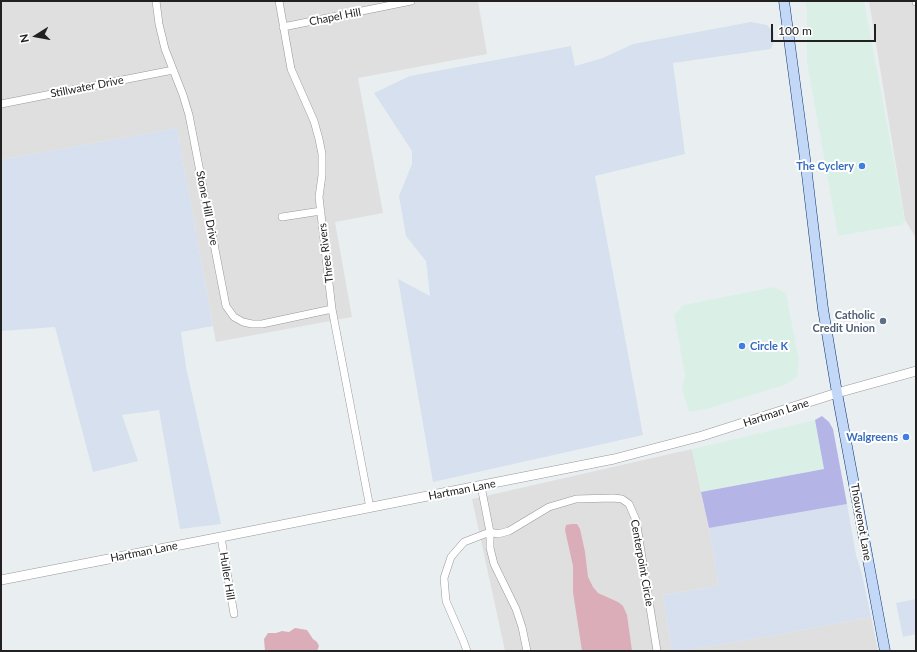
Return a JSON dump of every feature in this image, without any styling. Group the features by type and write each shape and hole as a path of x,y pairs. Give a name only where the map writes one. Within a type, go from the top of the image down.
{"main road":[{"name":"Thouvenot Lane","path":"784,1 824,309 837,393 885,651"}],"street":[{"name":"Stone Hill Drive","path":"156,1 159,24 164,43 190,115 226,306 234,317 243,322 252,324 262,324 332,309"},
{"name":"Three Rivers","path":"279,1 291,69 314,121 322,154 322,174 319,197 332,309 370,508"},
{"name":"Chapel Hill","path":"283,28 411,1"},
{"name":"Stillwater Drive","path":"1,104 173,70"},
{"path":"282,217 321,211"},
{"name":"Hartman Lane","path":"1,580 221,538 594,463 731,428 837,393 916,371"},
{"path":"481,486 490,532 490,548 494,564 516,609 522,627 527,651"},
{"name":"Centerpoint Circle","path":"490,532 498,534 509,532 549,507 576,499 622,499 629,504 636,520 657,651"},
{"path":"466,651 463,640 446,601 444,578 451,557 464,542 490,532"},
{"name":"Huller Hill","path":"221,538 234,614"}],"shaded area":[{"path":"1,1 478,1 487,54 358,78 383,213 335,222 352,317 216,342 177,128 1,160"},
{"path":"805,1 864,1 905,220 902,225 838,236 807,62 807,9"},
{"path":"869,1 916,1 916,238 905,220"},
{"path":"751,22 767,25 774,32 774,41 771,49 673,63 685,154 595,176 643,435 433,482 398,279 430,296 426,261 406,236 399,196 412,164 412,151 374,93 410,76 571,46 575,66 603,58 633,44"},
{"path":"177,128 213,326 181,332 186,367 221,524 180,529 159,410 122,415 138,461 93,472 55,327 1,331 1,160"},
{"path":"774,287 786,293 799,361 797,377 785,385 706,409 689,412 682,389 685,375 674,315 683,305"},
{"path":"822,416 829,422 833,429 847,504 709,528 701,492 824,469 815,420"},
{"path":"815,420 824,469 701,492 692,449"},
{"path":"692,449 709,528 719,586 663,595 672,651 505,651 472,499"},
{"path":"847,504 856,555 862,574 871,617 771,636 681,651 672,651 663,595 719,586 709,528"},
{"path":"577,524 580,529 588,577 593,587 598,593 618,602 623,606 627,615 632,651 582,651 573,592 573,566 565,530 566,525"},
{"path":"916,599 916,634 903,637 896,603"},
{"path":"871,617 878,651 681,651 771,636"},
{"path":"295,628 307,630 319,646 317,651 265,651 264,639 268,633 282,631 289,632"}],"place":[{"name":"The Cyclery","path":"862,166"},
{"name":"Catholic Credit Union","path":"883,321"},
{"name":"Circle K","path":"742,346"},
{"name":"Walgreens","path":"906,437"}]}
